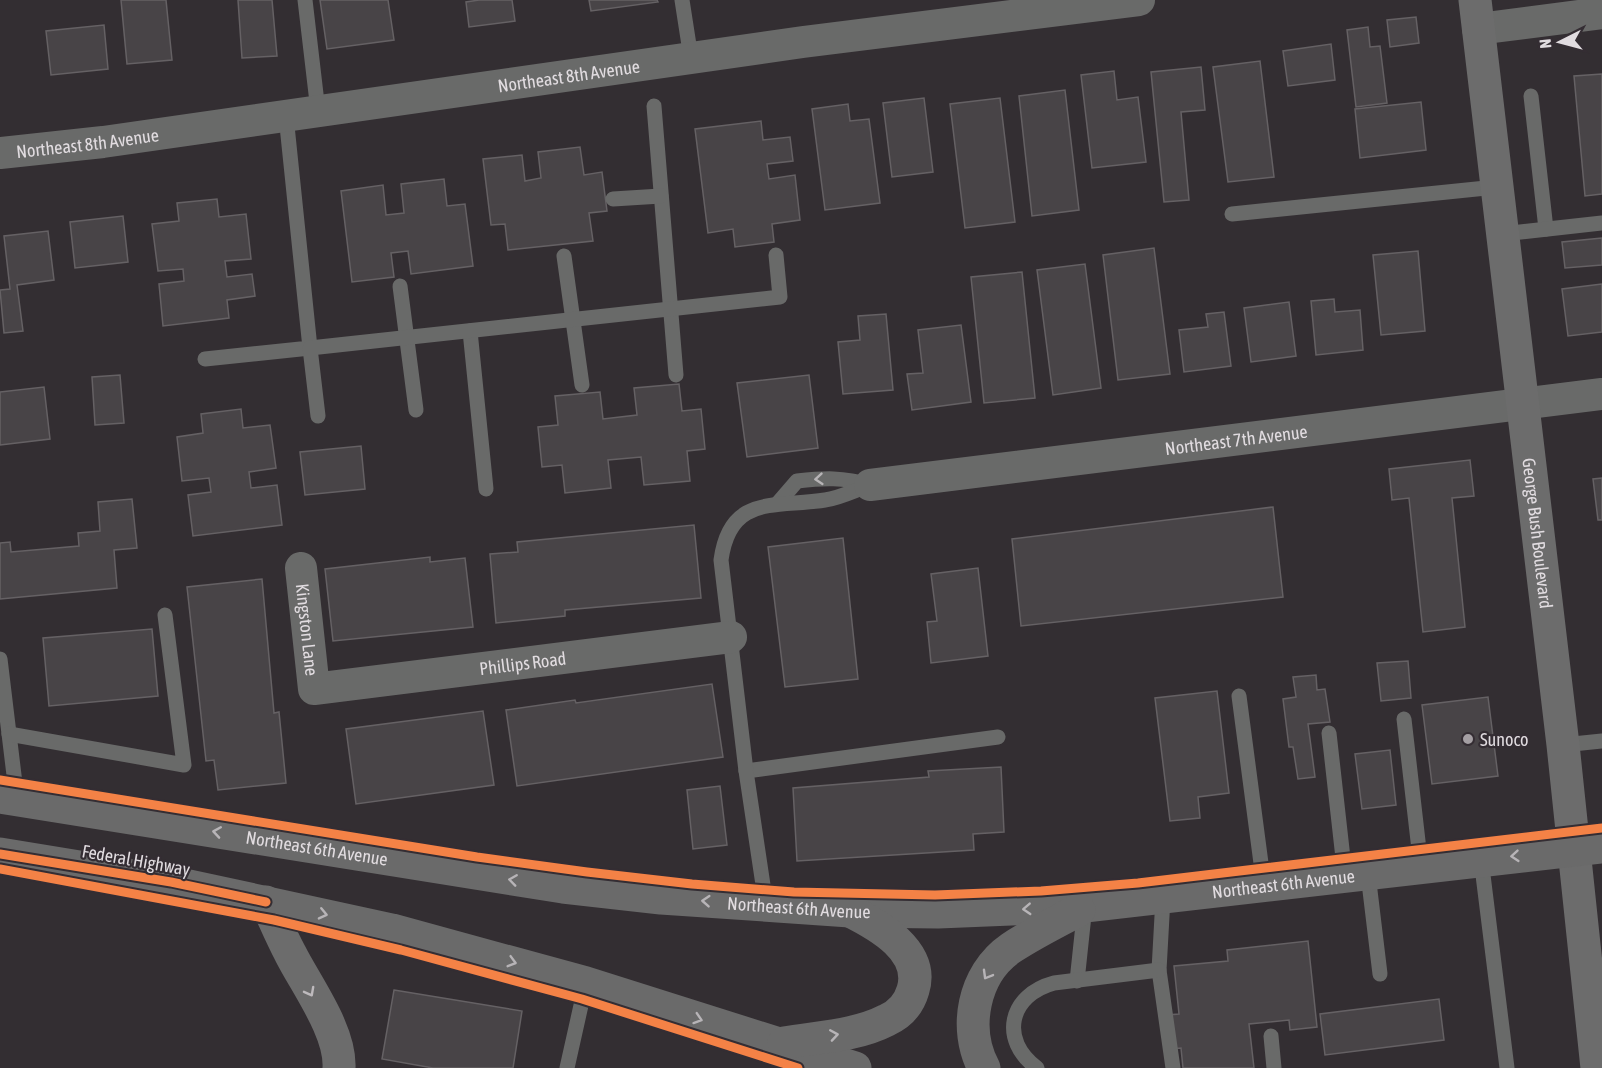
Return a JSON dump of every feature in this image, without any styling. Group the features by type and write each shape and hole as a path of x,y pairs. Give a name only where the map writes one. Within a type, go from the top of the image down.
{"main road":[{"name":"Northeast 6th Avenue","path":"9,798 563,887 661,898 850,911 938,912 1085,906 1588,849"},
{"name":"Federal Highway","path":"0,854 171,882 392,930 586,983 851,1067"},
{"path":"984,1068 974,1042 973,1022 975,1003 983,982 994,964 1009,949 1085,906"},
{"path":"777,1044 859,1031 889,1020 902,1011 910,999 915,983 913,969 905,950 875,924 850,911"}],"street":[{"name":"Northeast 8th Avenue","path":"0,153 103,142 691,58 1139,0"},
{"path":"1477,14 1602,13"},
{"name":"George Bush Boulevard","path":"1477,14 1521,404 1563,745 1588,849 1597,1068"},
{"name":"Northeast 7th Avenue","path":"870,485 1602,394"},
{"name":"Kingston Lane","path":"301,568 314,689"},
{"name":"Phillips Road","path":"314,689 731,637"},
{"path":"266,902 289,952 328,1024 335,1042 339,1068"}],"lane":[{"path":"305,0 318,111"},
{"path":"682,0 691,58"},
{"path":"1530,96 1546,229"},
{"path":"654,106 676,375"},
{"path":"286,116 318,416"},
{"path":"1232,214 1497,187"},
{"path":"613,199 661,196"},
{"path":"1502,234 1602,223"},
{"path":"205,359 780,297 776,255"},
{"path":"564,256 582,385"},
{"path":"400,286 416,410"},
{"path":"470,331 486,489"},
{"path":"778,503 797,481 834,477 870,485"},
{"path":"766,905 746,771 721,560 723,542 731,526 744,514 778,503 827,500 870,485"},
{"path":"9,734 184,765 165,615"},
{"path":"0,659 9,734 9,798"},
{"path":"1239,696 1264,886"},
{"path":"1404,719 1421,867"},
{"path":"1329,733 1357,875 1380,974"},
{"path":"746,771 998,737"},
{"path":"1563,745 1602,741"},
{"path":"1481,860 1507,1068"},
{"path":"1163,898 1160,970 1173,1068"},
{"path":"1077,981 1085,906"},
{"path":"1037,1068 1026,1060 1016,1041 1014,1020 1019,1006 1028,995 1040,987 1160,970"},
{"path":"567,1068 586,983"},
{"path":"1271,1036 1274,1068"}],"building":[{"path":"121,0 166,0 172,60 127,64"},
{"path":"238,0 272,0 277,56 242,58"},
{"path":"320,0 388,0 394,40 327,49"},
{"path":"512,0 515,21 469,27 466,2"},
{"path":"589,0 657,0 658,2 591,11"},
{"path":"1416,17 1419,43 1390,47 1387,20"},
{"path":"104,25 108,69 51,75 46,31"},
{"path":"1368,27 1370,47 1380,46 1387,103 1356,107 1347,30"},
{"path":"1331,44 1335,80 1288,86 1283,51"},
{"path":"1260,61 1274,177 1228,182 1213,67"},
{"path":"1201,67 1205,110 1181,112 1189,200 1164,202 1151,72"},
{"path":"1114,71 1117,100 1138,97 1146,162 1092,168 1081,75"},
{"path":"1602,74 1602,194 1585,196 1574,76"},
{"path":"1065,90 1079,210 1032,216 1019,96"},
{"path":"924,98 933,172 892,177 883,103"},
{"path":"1000,98 1015,222 965,228 950,104"},
{"path":"1421,102 1426,150 1360,158 1355,109"},
{"path":"848,104 850,121 869,119 880,203 825,210 812,109"},
{"path":"761,121 763,140 790,137 793,161 767,164 769,179 795,175 800,220 772,224 774,242 735,247 733,229 708,233 695,129"},
{"path":"580,147 584,175 602,172 607,211 589,213 593,241 508,250 505,224 491,225 483,159 522,155 525,181 541,178 538,152"},
{"path":"444,179 447,206 465,204 473,266 411,274 408,251 391,253 394,277 352,282 341,191 383,185 386,215 404,213 401,184"},
{"path":"217,199 219,217 246,214 251,259 225,261 227,277 252,274 255,296 227,300 229,318 163,326 159,284 184,281 183,269 158,271 152,224 179,221 177,203"},
{"path":"123,216 128,262 75,268 70,222"},
{"path":"48,231 54,280 17,285 23,331 4,333 0,290 10,289 4,236"},
{"path":"1602,238 1602,265 1565,268 1562,242"},
{"path":"1154,248 1170,374 1118,380 1103,255"},
{"path":"1418,251 1425,331 1381,335 1373,255"},
{"path":"1085,264 1101,388 1053,395 1037,270"},
{"path":"1022,272 1035,398 984,403 971,277"},
{"path":"1602,284 1602,332 1568,336 1562,289"},
{"path":"1334,299 1335,312 1360,310 1363,350 1316,355 1311,301"},
{"path":"1289,302 1296,356 1251,362 1244,308"},
{"path":"1224,312 1231,366 1184,372 1179,330 1208,327 1206,314"},
{"path":"886,314 893,390 843,394 838,342 860,340 858,316"},
{"path":"961,325 971,402 912,410 907,374 923,373 918,330"},
{"path":"120,375 124,423 95,425 92,377"},
{"path":"809,375 818,448 747,457 737,383"},
{"path":"679,384 682,411 701,409 705,449 687,451 690,481 644,485 641,457 608,460 611,488 565,493 562,465 542,467 538,427 558,425 555,396 600,392 603,419 637,415 634,388"},
{"path":"44,387 50,439 0,445 0,392"},
{"path":"241,409 243,428 270,425 276,468 249,472 251,488 277,485 282,525 193,536 188,495 211,492 209,478 182,481 177,437 203,433 201,414"},
{"path":"361,446 365,489 305,495 300,452"},
{"path":"1470,460 1474,496 1452,498 1465,627 1423,632 1409,498 1392,500 1389,469"},
{"path":"1602,478 1602,520 1598,520 1593,479"},
{"path":"132,499 137,548 114,550 117,588 0,599 0,543 10,542 11,552 79,546 78,533 100,531 98,502"},
{"path":"1273,507 1283,597 1021,626 1012,539"},
{"path":"694,525 701,598 565,610 565,616 496,623 490,554 518,552 517,542"},
{"path":"843,538 858,679 785,687 768,547"},
{"path":"430,557 430,562 465,558 473,627 333,641 325,569"},
{"path":"978,568 988,656 931,663 927,622 937,621 931,574"},
{"path":"262,579 274,713 279,712 286,783 218,790 214,760 206,761 187,587"},
{"path":"152,629 158,696 49,706 43,638"},
{"path":"1408,661 1411,698 1381,701 1377,663"},
{"path":"1316,675 1317,690 1325,689 1330,722 1308,724 1315,777 1298,779 1293,747 1289,747 1283,699 1296,697 1293,677"},
{"path":"712,684 723,757 517,786 506,710 575,700 576,703"},
{"path":"1217,691 1229,793 1198,797 1200,818 1170,821 1155,698"},
{"path":"1488,697 1498,776 1432,784 1422,705"},
{"path":"483,711 494,785 356,804 346,729"},
{"path":"1390,750 1396,805 1362,809 1355,754"},
{"path":"1001,767 1004,832 973,834 974,850 797,861 793,788 929,777 928,771"},
{"path":"720,786 727,845 693,849 687,790"},
{"path":"1308,941 1317,1027 1290,1030 1289,1020 1249,1024 1254,1068 1183,1068 1181,1048 1171,1049 1167,1015 1179,1014 1174,966 1228,961 1227,950"},
{"path":"394,990 522,1011 513,1068 433,1068 382,1059"},
{"path":"1439,999 1444,1040 1325,1055 1320,1014"}],"cycle path":[{"path":"0,780 477,857 692,884 794,892 935,895 1041,891 1138,883 1602,828"},
{"path":"0,854 171,882 266,902"},
{"path":"0,869 274,920 401,950 582,999 798,1068"}],"place":[{"name":"Sunoco","path":"1468,739"}]}
